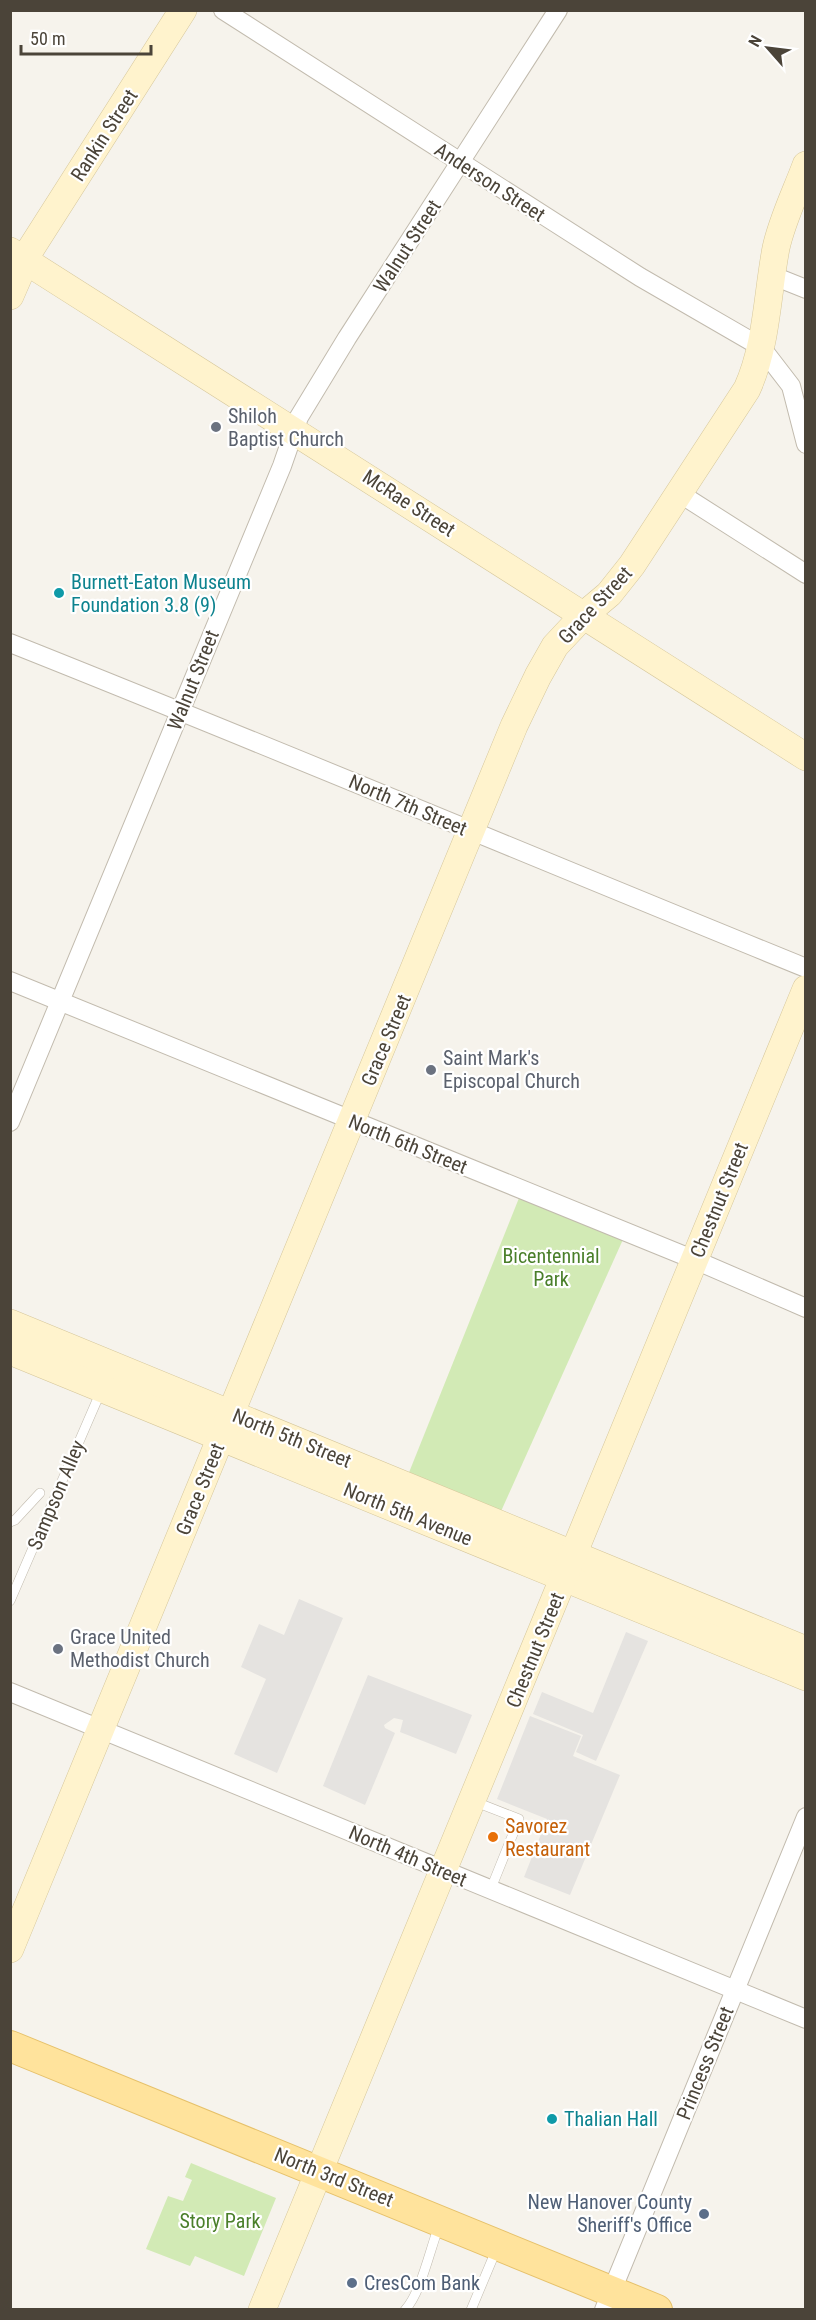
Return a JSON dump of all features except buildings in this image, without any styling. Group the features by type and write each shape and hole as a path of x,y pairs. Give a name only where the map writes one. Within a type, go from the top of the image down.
{"main road":[{"name":"North 3rd Street","path":"10,2046 498,2244 608,2300 657,2310"}],"street":[{"name":"Rankin Street","path":"10,296 15,262 30,250 183,10"},
{"name":"Anderson Street","path":"223,10 640,277 761,347"},
{"name":"Walnut Street","path":"10,1122 282,465 299,417 347,338 558,10"},
{"name":"Grace Street","path":"10,1949 514,726 555,646 584,615 609,594 632,565 747,389 756,370 761,347 771,275 782,227 806,165"},
{"name":"McRae Street","path":"15,262 293,430 806,757"},
{"path":"771,275 806,289"},
{"path":"761,347 791,386 806,444"},
{"path":"680,493 806,574"},
{"name":"North 7th Street","path":"10,643 181,710 806,968"},
{"name":"North 6th Street","path":"10,981 695,1260 806,1308"},
{"name":"Chestnut Street","path":"262,2310 806,989"},
{"name":"North 5th Street","path":"10,1323 225,1424 569,1566"},
{"path":"10,1351 102,1389 225,1424"},
{"path":"569,1566 806,1650"},
{"path":"569,1566 806,1677"},
{"name":"North 4th Street","path":"10,1692 806,2019"},
{"name":"Princess Street","path":"608,2300 806,1817"}],"lane":[{"name":"Sampson Alley","path":"10,1601 102,1389"},
{"path":"10,1522 15,1520 40,1493"},
{"path":"473,1801 519,1819 490,1890"},
{"path":"405,2310 424,2271 441,2220"},
{"path":"471,2310 498,2244"}],"green space":[{"name":"Bicentennial Park","path":"521,1193 625,1235 498,1518 406,1480"},
{"name":"Story Park","path":"191,2163 276,2198 244,2276 195,2256 190,2266 146,2249 168,2196 183,2201 192,2180 185,2177"}],"shaded area":[{"path":"299,1599 343,1618 277,1773 234,1754 266,1679 241,1667 259,1624 284,1635"},
{"path":"626,1632 648,1641 596,1761 576,1752 583,1735 533,1714 542,1692 593,1713"},
{"path":"368,1675 472,1715 456,1754 400,1732 403,1720 394,1718 384,1725 385,1728 395,1733 365,1805 323,1786"},
{"path":"530,1716 581,1736 573,1756 620,1775 570,1895 524,1877 547,1819 497,1799"}],"place":[{"name":"Shiloh Baptist Church","path":"216,427"},
{"name":"Burnett-Eaton Museum Foundation 3.8 (9)","path":"59,593"},
{"name":"Saint Mark's Episcopal Church","path":"431,1070"},
{"name":"Grace United Methodist Church","path":"58,1649"},
{"name":"Savorez Restaurant","path":"493,1837"},
{"name":"Thalian Hall","path":"552,2119"},
{"name":"New Hanover County Sheriff's Office","path":"704,2214"},
{"name":"CresCom Bank","path":"352,2283"}]}
